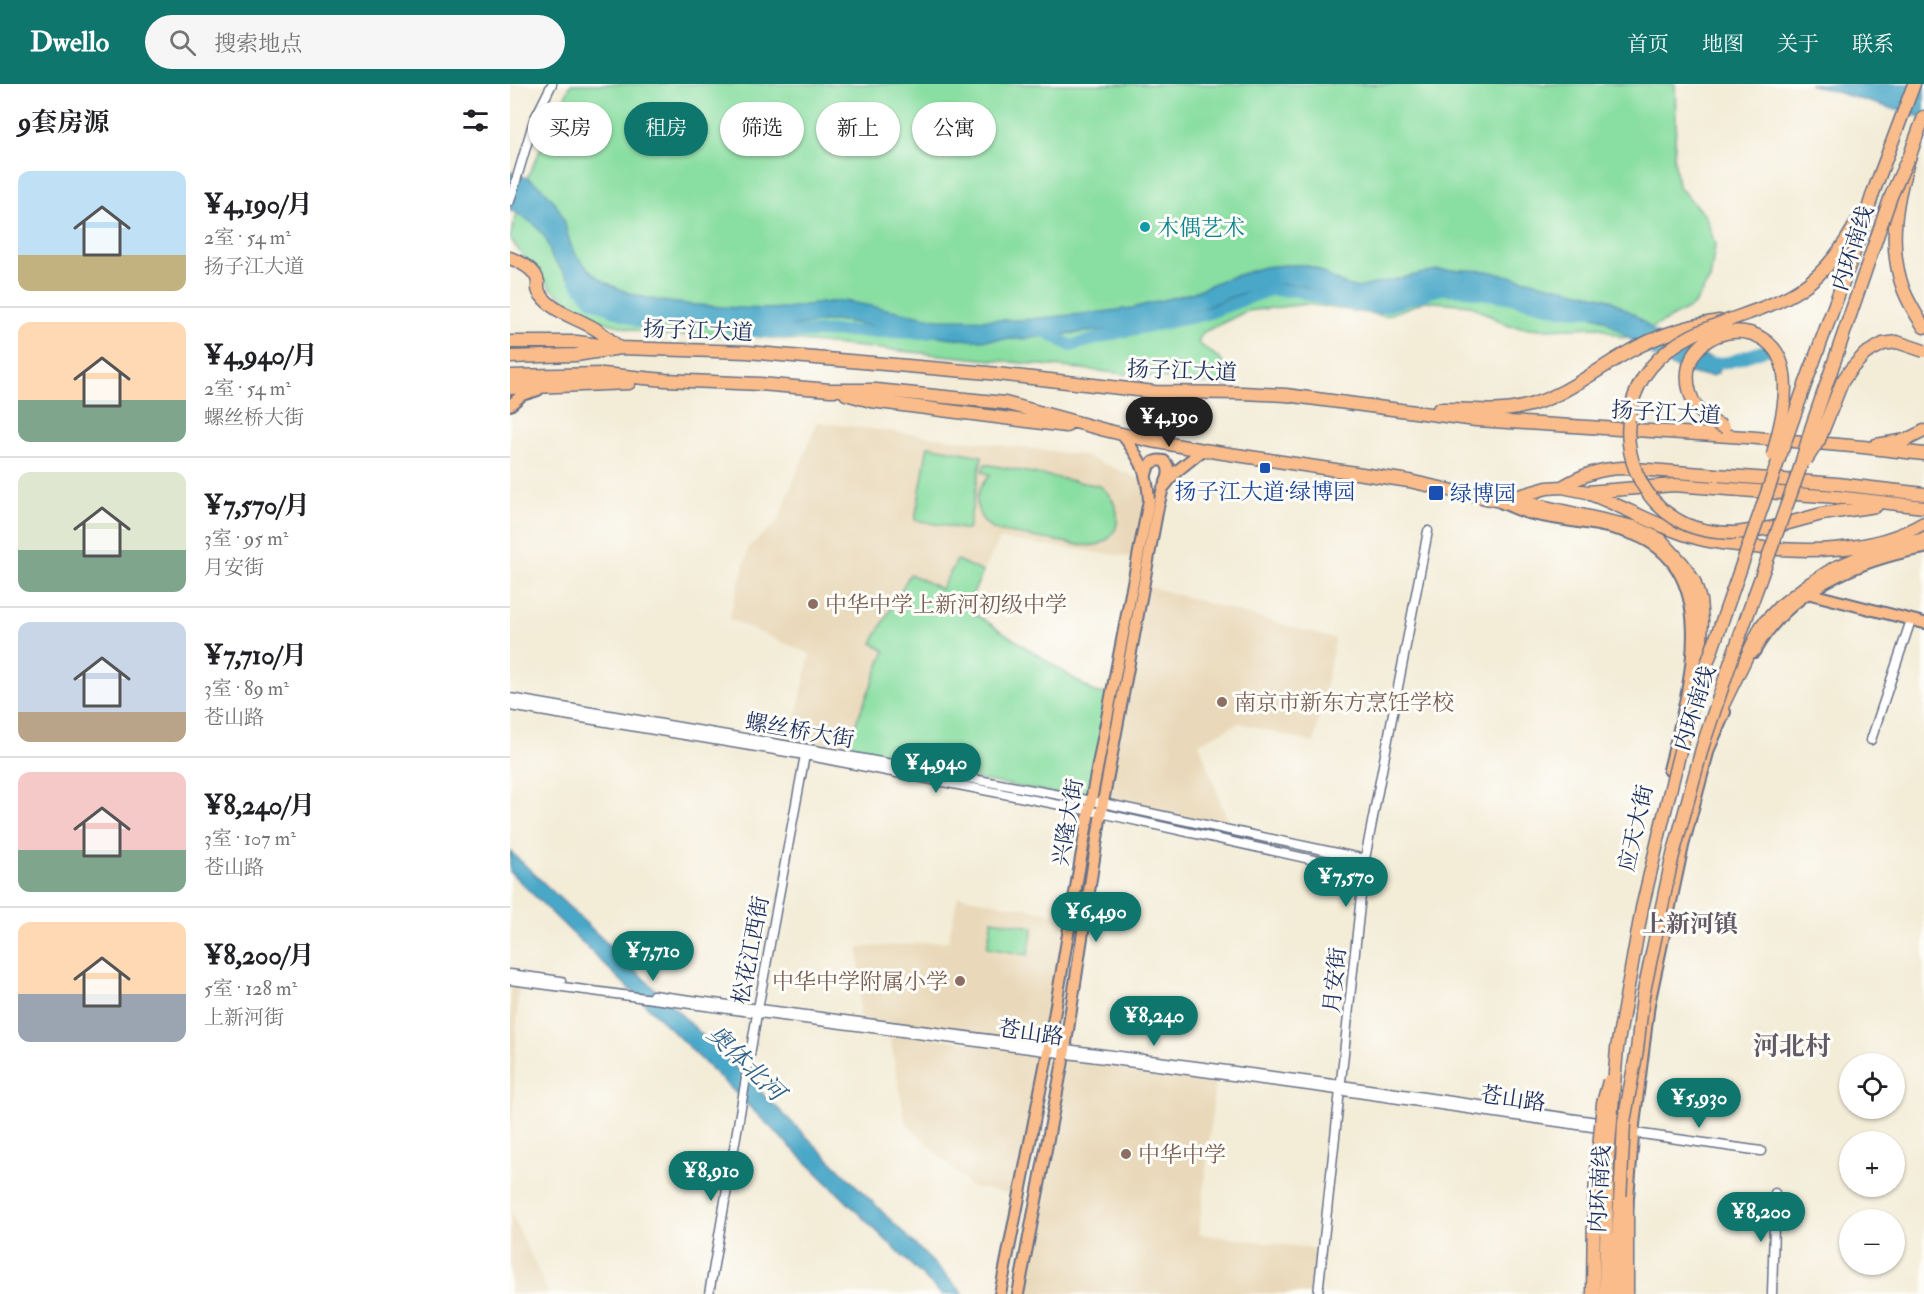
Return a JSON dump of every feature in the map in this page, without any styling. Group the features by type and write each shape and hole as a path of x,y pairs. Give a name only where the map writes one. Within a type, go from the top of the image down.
{"highway":[{"path":"1897,504 1822,514 1770,528 1736,533 1716,533 1683,523 1656,502 1636,473 1629,452 1627,435 1633,396 1642,379 1666,351 1684,339 1784,299 1824,271 1842,248 1873,193 1914,84"},
{"path":"1924,117 1908,158 1893,234 1903,290 1924,327"},
{"name":"内环南线","path":"1617,1294 1624,1122 1637,1050 1643,996 1672,859 1703,745 1733,654 1799,471 1811,429 1891,196 1908,158"},
{"name":"内环南线","path":"1605,1294 1608,1157 1617,1048 1642,908 1689,715 1837,294 1856,248 1873,193"},
{"path":"510,258 528,268 536,278 537,289 554,307 596,329 620,348"},
{"path":"1411,411 1454,408 1506,410 1522,407 1552,398 1650,342 1695,325 1730,319"},
{"path":"1745,437 1716,424 1700,411 1692,397 1687,373 1695,354 1708,340 1725,332 1745,332 1766,340 1776,353 1784,373 1785,396 1782,416 1763,504"},
{"path":"510,342 577,342 620,348"},
{"path":"1799,471 1819,440 1842,382 1865,354 1883,344 1898,342 1924,351"},
{"name":"扬子江大道","path":"510,357 576,355 620,348 747,352 1155,392 1286,395 1476,420 1745,437 1924,454"},
{"path":"510,376 603,375 830,390 872,401 1105,430 1203,450 1422,483 1499,501 1524,502 1634,527 1661,540 1672,551 1694,581 1700,600 1702,621 1700,660 1689,715"},
{"path":"510,388 666,380"},
{"path":"1863,447 1906,440 1922,433"},
{"path":"1562,487 1594,471 1622,468 1837,484 1924,494"},
{"path":"1587,492 1674,485 1836,496 1924,507"},
{"path":"1499,501 1547,488 1562,487 1587,492 1658,524 1701,539 1783,550 1853,546 1899,534 1924,523"},
{"path":"1703,745 1762,625 1779,607 1834,568 1870,553 1924,539"},
{"path":"1593,1294 1594,1204 1603,1103 1617,1048"},
{"path":"1625,1294 1628,1158 1637,1050"}],"main road":[{"path":"510,405 522,395 533,391 570,386"},
{"name":"兴隆大街","path":"1000,1294 1049,1049 1090,806 1149,500 1144,467 1122,434"},
{"path":"1163,488 1178,471 1203,450"},
{"name":"兴隆大街","path":"1018,1294 1065,1052 1102,808 1158,507 1169,472 1168,465 1164,461 1154,461 1147,469 1146,476"},
{"name":"应天大街","path":"1499,501 1526,513 1635,535 1655,546 1679,571 1692,605 1694,627 1691,666 1622,985 1605,1126 1599,1294"},
{"path":"1625,1294 1624,1242 1634,1129 1649,1004 1683,846 1709,749 1737,684 1759,644 1806,590 1863,563 1924,548"},
{"path":"1806,590 1924,624"}],"street":[{"path":"510,201 534,120 552,84"},
{"name":"月安街","path":"1318,1294 1365,859 1428,531"},
{"path":"1871,740 1911,620"},
{"name":"螺丝桥大街","path":"510,698 843,755 1090,806"},
{"name":"螺丝桥大街","path":"510,706 806,755 1102,808 1365,859"},
{"name":"松花江西街","path":"709,1294 757,1011 806,755"},
{"name":"螺丝桥大街","path":"1102,808 1364,870"},
{"name":"苍山路","path":"510,974 635,995"},
{"name":"苍山路","path":"510,980 1341,1088 1634,1129 1761,1151"},
{"path":"1772,1294 1775,1193"}],"shaded area":[{"name":"中华中学上新河初级中学","path":"817,422 1082,455 1148,482 1137,558 1000,539 983,572 957,560 941,589 910,574 872,644 885,650 840,762 789,752 810,654 729,619 749,547 778,521"},
{"name":"南京市新东方烹饪学校","path":"1143,585 1335,639 1314,743 1239,723 1199,743 1231,830 1229,840 1101,813"},
{"name":"中华中学附属小学","path":"958,896 1071,917 1049,1046 860,1019 859,948 948,941"},
{"path":"510,980 519,981 510,1163"},
{"path":"889,1032 1048,1053 1019,1195 971,1187 906,1123"},
{"name":"中华中学","path":"1064,1055 1216,1075 1199,1234 1323,1250 1318,1294 1017,1294"},
{"path":"510,1211 549,1294 510,1294"}],"green space":[{"path":"571,84 1675,84 1674,158 1678,186 1706,217 1715,245 1710,279 1693,306 1648,330 1623,338 1599,327 1541,329 1509,326 1470,305 1425,301 1386,316 1307,304 1247,311 1202,333 1198,343 1219,358 1228,371 1229,386 739,335 654,335 597,320 553,290 510,238 528,176 537,156 612,156 612,102 563,102"},
{"path":"928,446 982,456 968,530 915,520"},
{"path":"985,464 1100,486 1108,493 1115,507 1117,517 1115,531 1103,542 1087,546 997,531 983,520 977,505 980,489 991,475 982,472"},
{"path":"957,560 983,572 966,608 1094,692 1112,695 1091,800 843,755 885,651 872,643 910,574 941,589"},
{"path":"992,920 1033,927 1028,955 987,948"}],"water":[{"path":"1809,84 1924,84 1924,118"},
{"path":"510,172 527,178 549,195 563,218 572,248 592,272 620,290 649,299 693,305 770,309 845,301 938,319 1021,320 1132,308 1194,292 1222,280 1264,267 1304,265 1357,288 1437,270 1487,271 1607,298 1634,314 1660,336 1677,346 1713,359 1719,363 1719,370 1712,376 1684,371 1664,363 1645,351 1604,319 1482,290 1439,290 1364,307 1352,307 1331,301 1304,286 1285,284 1268,286 1200,310 1136,327 1021,339 970,340 841,321 786,328 664,322 629,314 592,298 572,282 552,258 546,239 535,225 510,211"},
{"path":"510,851 739,1070 964,1294 941,1294 510,872"}],"waterway":[{"path":"575,280 591,300 640,322 672,319"},
{"path":"1038,331 1045,331 1071,346 1113,334 1204,315 1270,290 1297,291 1323,299 1379,308 1441,289 1461,290 1507,297 1560,310 1590,311"},
{"path":"721,324 756,331 789,333 844,331 928,333"},
{"path":"1703,365 1729,362 1768,349"}],"place":[{"name":"木偶艺术","path":"1145,227"},
{"name":"扬子江大道·绿博园","path":"1265,468"},
{"name":"绿博园","path":"1436,493"},
{"name":"中华中学上新河初级中学","path":"813,604"},
{"name":"南京市新东方烹饪学校","path":"1222,702"},
{"name":"中华中学附属小学","path":"960,981"},
{"name":"中华中学","path":"1126,1154"}],"district":[{"name":"上新河镇","path":"1690,924"},
{"name":"河北村","path":"1792,1046"}],"water label":[{"name":"奥体北河","path":"746,1063"}]}
